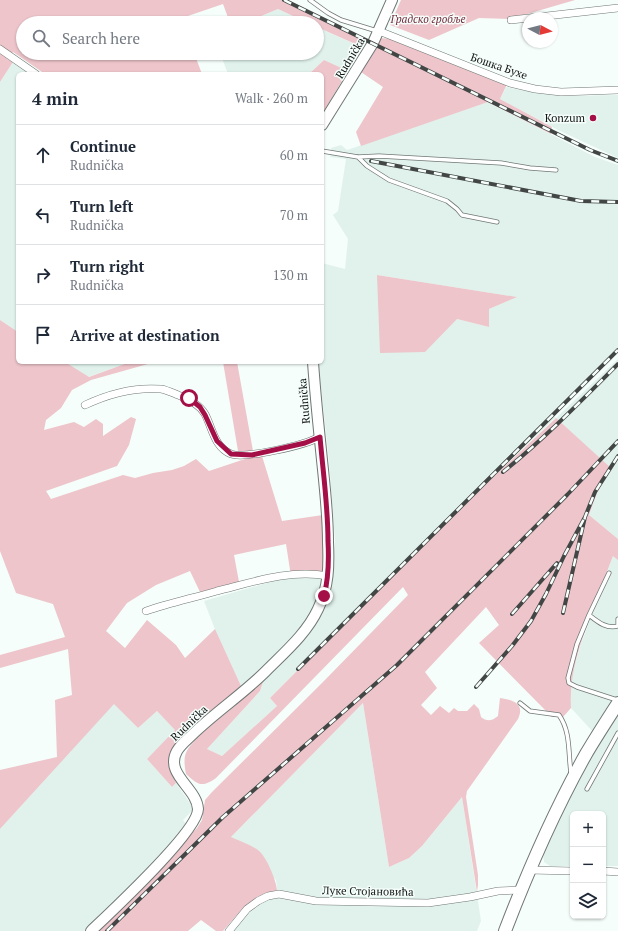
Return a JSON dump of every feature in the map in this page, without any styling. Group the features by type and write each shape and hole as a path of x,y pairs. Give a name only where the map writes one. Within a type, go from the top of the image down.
{"main road":[{"path":"505,931 520,890 557,810 572,780 602,728 617,706"}],"street":[{"name":"Rudnička","path":"324,122 363,60 379,31 392,0"},
{"path":"511,20 618,8"},
{"name":"Бошка Бухе","path":"379,31 510,84 561,92 618,90"},
{"path":"0,49 33,72"},
{"name":"Rudnička","path":"91,931 159,864 194,822 198,807 193,796 176,770 175,760 179,748 201,726 264,673 310,625 319,608 328,576 328,512 313,364"},
{"name":"Rudnička","path":"84,405 123,391 163,390 189,398 200,407 217,441 231,454 252,455 305,443 320,437"},
{"path":"146,611 167,604 269,578 302,574 328,576"},
{"path":"529,870 570,871"},
{"path":"606,871 618,872"},
{"name":"Луке Стојановића","path":"229,931 247,910 258,901 268,896 279,894 316,901 428,903 498,891 520,890"}],"lane":[{"path":"310,0 341,20 379,31"},
{"path":"324,151 358,157 379,156 501,163 530,168 556,170"},
{"path":"358,157 367,166 389,180 447,201 462,214 497,222"},
{"path":"609,573 576,644 568,678 569,683 617,706"},
{"path":"589,615 606,626 612,628 618,625 618,619"},
{"path":"520,703 530,711 559,715 564,722 568,736 569,761 572,780"},
{"path":"587,789 618,733"}],"shaded area":[{"path":"278,9 293,16 261,16"},
{"path":"324,30 361,47 349,72 324,60"},
{"path":"223,60 324,60 311,72 227,72"},
{"path":"13,62 26,72 16,72 16,331 0,320 0,82"},
{"path":"506,87 567,96 618,95 618,158 558,130 500,99"},
{"path":"488,102 595,157 618,165 618,350 552,415 556,418 618,359 618,539 589,515 597,493 611,468 555,418 437,530 270,698 277,706 222,756 207,749 260,691 265,676 317,621 326,605 331,583 335,541 329,461 318,364 324,364 324,264 345,269 348,239 333,215 338,211 346,159 330,157 331,148 341,145 347,150","holes":["377,275 516,297 489,309 489,327 457,319"]},
{"path":"68,364 124,364 88,377"},
{"path":"618,550 618,866 606,866 606,811 570,811 570,866 550,866 544,862 543,854 572,793 594,733 571,708 571,678 581,644 613,556"},
{"path":"291,576 323,578 316,602 305,622 292,639 241,686 216,632 204,601"},
{"path":"114,703 138,728 157,711 176,730 147,759 172,787 176,783 194,809 183,820 187,825 130,886 84,931 0,931 0,829"},
{"path":"363,703 389,867 409,858 422,846 462,797 481,921 477,931 232,931 243,918 262,903 272,897 278,896 276,880 231,837"}],"green space":[{"path":"0,0 284,0 318,16 293,16 278,9 261,16 227,16 223,4 188,16 16,16 16,54 13,52 7,59 13,62 0,82"},
{"name":"Градско гробље","path":"401,0 575,0 534,12 522,12 522,15 510,19 479,18 429,40 390,25"},
{"path":"324,19 366,39 362,47 324,30"},
{"path":"378,38 396,39 507,84 500,99 552,127 551,134 488,102 361,146 356,132 383,87 361,72"},
{"path":"25,60 197,60 201,72 42,72"},
{"path":"324,60 348,71 324,111 324,72 311,72"},
{"path":"377,275 517,297 489,309 489,327 457,319 425,352 380,353"},
{"path":"0,320 16,331 16,364 68,364 89,377 125,364 148,364 91,380 72,390 61,408 46,420 44,430 74,422 84,427 96,419 103,424 103,436 131,417 136,419 129,445 117,466 46,491 51,499 123,475 135,478 172,470 184,466 196,459 209,471 254,456 262,456 282,521 323,515 326,554 323,578 291,576 286,544 234,555 239,582 200,592 190,571 156,585 127,603 106,631 125,648 147,620 176,645 185,658 215,629 241,686 190,731 171,756 169,765 176,783 172,787 147,759 175,730 157,711 138,728 114,704 0,829 0,770 57,757 55,700 72,695 68,649 0,668 0,655 65,637 53,604 16,593 0,551"},
{"path":"223,364 237,364 253,451 238,451"},
{"path":"556,418 611,468 597,493 589,515 618,539 618,560 613,556 579,651 573,673 571,708 563,717 552,717 479,643 499,625 486,607 425,672 437,688 421,705 431,715 440,706 449,713 454,708 458,711 467,711 474,704 479,709 481,717 485,720 492,720 498,716 500,698 514,702 519,706 520,710 518,719 467,791 466,797 478,875 477,892 462,797 422,846 409,858 389,867 363,703 231,837 251,846 261,853 271,871 277,890 257,897 242,909 223,931 216,931 201,920 188,931 96,931 137,891 197,828 202,820 205,800 212,792 408,595 403,587 216,778 204,784 197,783 186,774 186,752 195,740 265,676 260,691 207,749 222,756 277,706 270,698 437,530"}],"railway":[{"path":"284,0 317,16"},
{"path":"324,20 590,150 618,161"},
{"path":"371,161 581,201 618,202"},
{"path":"298,669 618,350"},
{"path":"503,472 548,433 618,364"},
{"path":"107,931 223,817 397,665 567,495 618,441"},
{"path":"563,613 585,517 595,492 618,456"},
{"path":"476,687 512,646 531,621 585,517"},
{"path":"512,614 557,563"}],"place":[{"name":"Konzum","path":"593,118"}],"route":[{"path":"189,398 200,407 217,441 231,454 252,455 305,443 320,437 328,512 329,549 328,576 324,596"}]}
